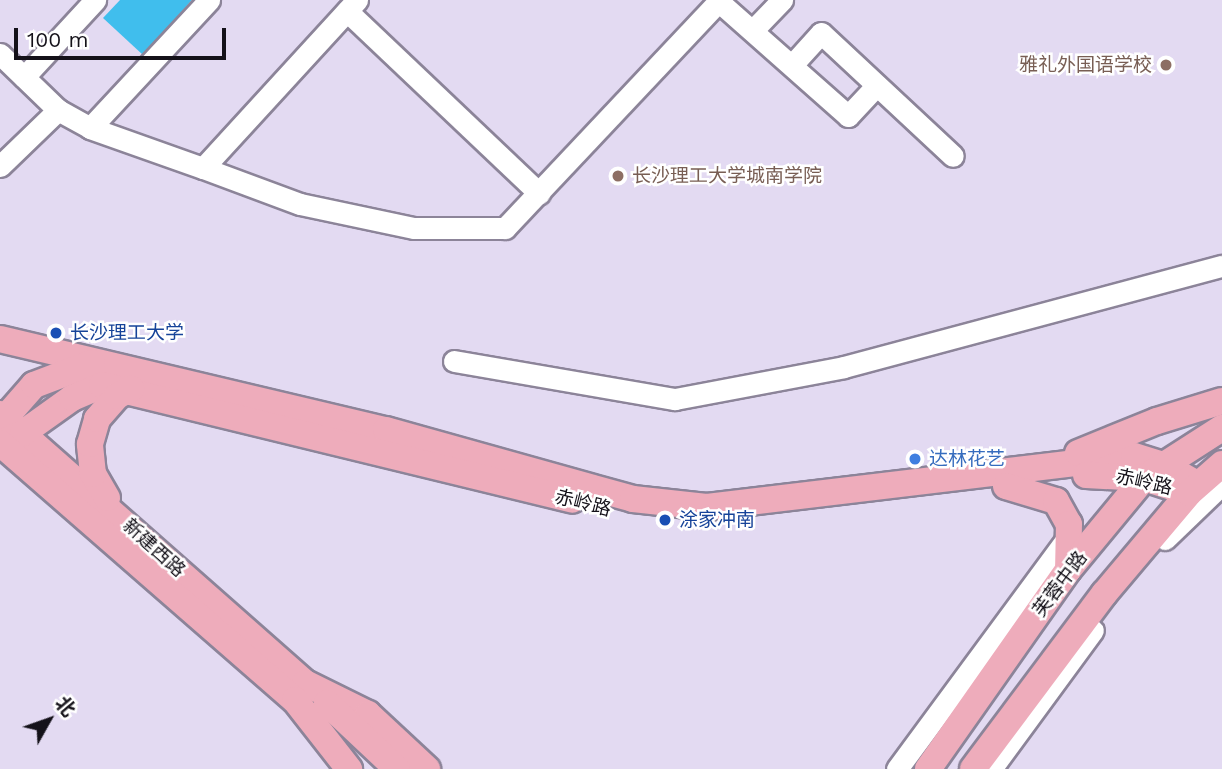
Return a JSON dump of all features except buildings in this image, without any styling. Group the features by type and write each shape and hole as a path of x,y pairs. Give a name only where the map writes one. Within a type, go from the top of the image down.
{"main road":[{"name":"赤岭路","path":"0,339 92,363 386,430 634,499 707,507 1134,456 1154,471 1203,488"},
{"path":"6,435 34,385 92,363"},
{"name":"赤岭路","path":"6,435 72,398 102,386 131,389 629,514 725,519 1104,473 1154,471"},
{"path":"117,515 93,474 90,444 97,419 117,396 131,389"},
{"name":"赤岭路","path":"1054,464 1157,421 1222,401"},
{"name":"芙蓉中路","path":"928,769 1068,570 1154,471 1222,428"},
{"name":"新建西路","path":"6,435 117,515 300,692 369,769"},
{"name":"新建西路","path":"6,435 300,692 397,769"},
{"path":"973,769 1104,594 1222,464"},
{"path":"1006,486 1056,501 1069,524 1068,570"},
{"name":"新建西路","path":"300,692 349,769"},
{"name":"新建西路","path":"300,692 368,714 427,769"}],"street":[{"path":"24,77 94,0"},
{"path":"90,128 209,0"},
{"path":"0,54 58,110 90,128 300,204 414,228 505,229 719,0 848,116 877,85"},
{"path":"753,30 782,0"},
{"path":"203,168 352,5 539,193"},
{"path":"792,65 821,33 953,156"},
{"path":"0,166 58,110"},
{"path":"454,361 676,399 844,366 1222,265"},
{"path":"990,769 1145,561 1203,488"},
{"path":"897,769 1068,537"}],"water":[{"path":"120,0 192,0 143,55 103,18"}],"place":[{"name":"雅礼外国语学校","path":"1166,65"},
{"name":"长沙理工大学城南学院","path":"618,176"},
{"name":"长沙理工大学","path":"56,333"},
{"name":"达林花艺","path":"915,459"},
{"name":"涂家冲南","path":"665,520"}]}
